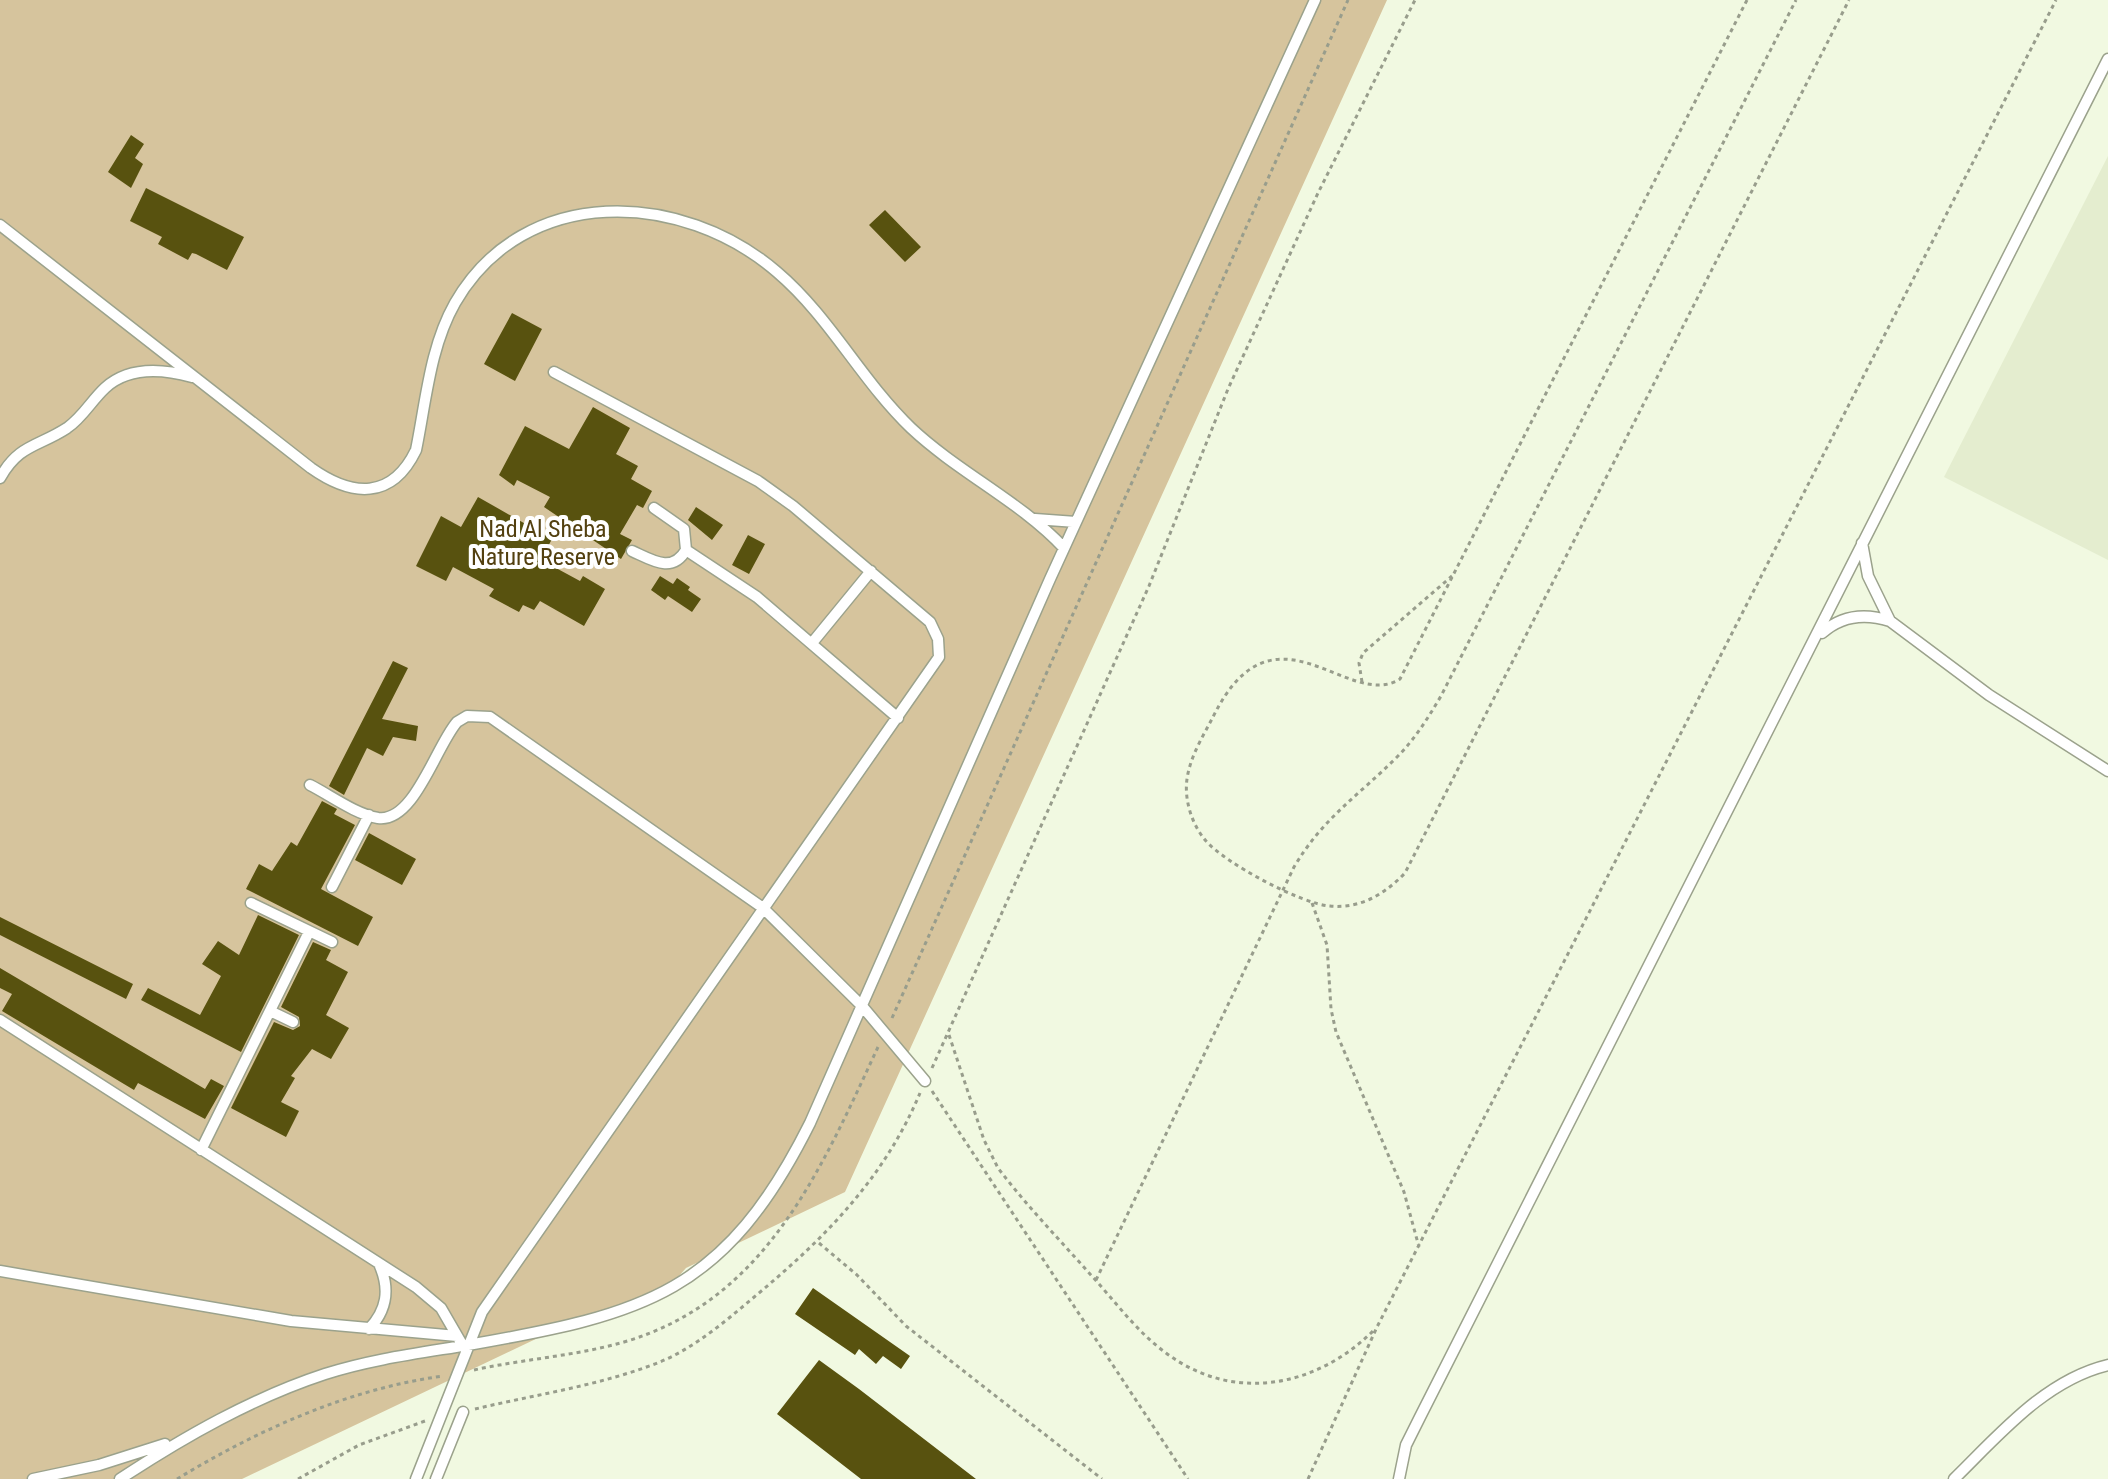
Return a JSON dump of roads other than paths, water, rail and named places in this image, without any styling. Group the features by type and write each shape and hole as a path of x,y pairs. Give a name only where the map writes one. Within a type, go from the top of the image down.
{"lane":[{"path":"120,1479 186,1437 254,1403 325,1374 463,1342 618,1313 664,1293 702,1269 737,1238 766,1204 789,1165 862,1006 1064,548 1315,0"},
{"path":"1399,1479 1406,1445 2108,59"},
{"path":"0,225 324,477 353,490 385,485 404,470 416,450 441,332 455,303 475,276 517,240 556,221 588,213 621,210 655,213 720,234 776,271 800,294 862,376 914,431 1033,519 1064,548"},
{"path":"0,478 21,451 69,427 106,387 123,376 142,371 161,371 199,379"},
{"path":"416,1479 458,1374 463,1342 493,1294 936,665 938,639 930,622 758,481 554,372"},
{"path":"632,551 666,565 675,562 686,550 684,529 654,508"},
{"path":"1033,519 1076,522"},
{"path":"1862,543 1868,576 1890,621 1989,695 2108,771"},
{"path":"686,550 757,597 898,718"},
{"path":"812,643 871,571"},
{"path":"1816,637 1836,623 1859,616 1890,621"},
{"path":"310,785 369,815 379,818 399,814 457,722 467,716 490,717 763,908 862,1006 925,1081"},
{"path":"332,887 369,815"},
{"path":"251,903 332,942"},
{"path":"201,1150 309,932"},
{"path":"270,1011 293,1022"},
{"path":"0,1020 429,1297 463,1342"},
{"path":"369,1329 385,1306 387,1292 379,1264"},
{"path":"0,1271 291,1321 463,1342"},
{"path":"1954,1479 2053,1389 2107,1364"},
{"path":"436,1479 463,1412"},
{"path":"33,1479 99,1465 186,1437"}],"park label":[{"name":"Nad Al Sheba Nature Reserve","path":"543,543"}]}
